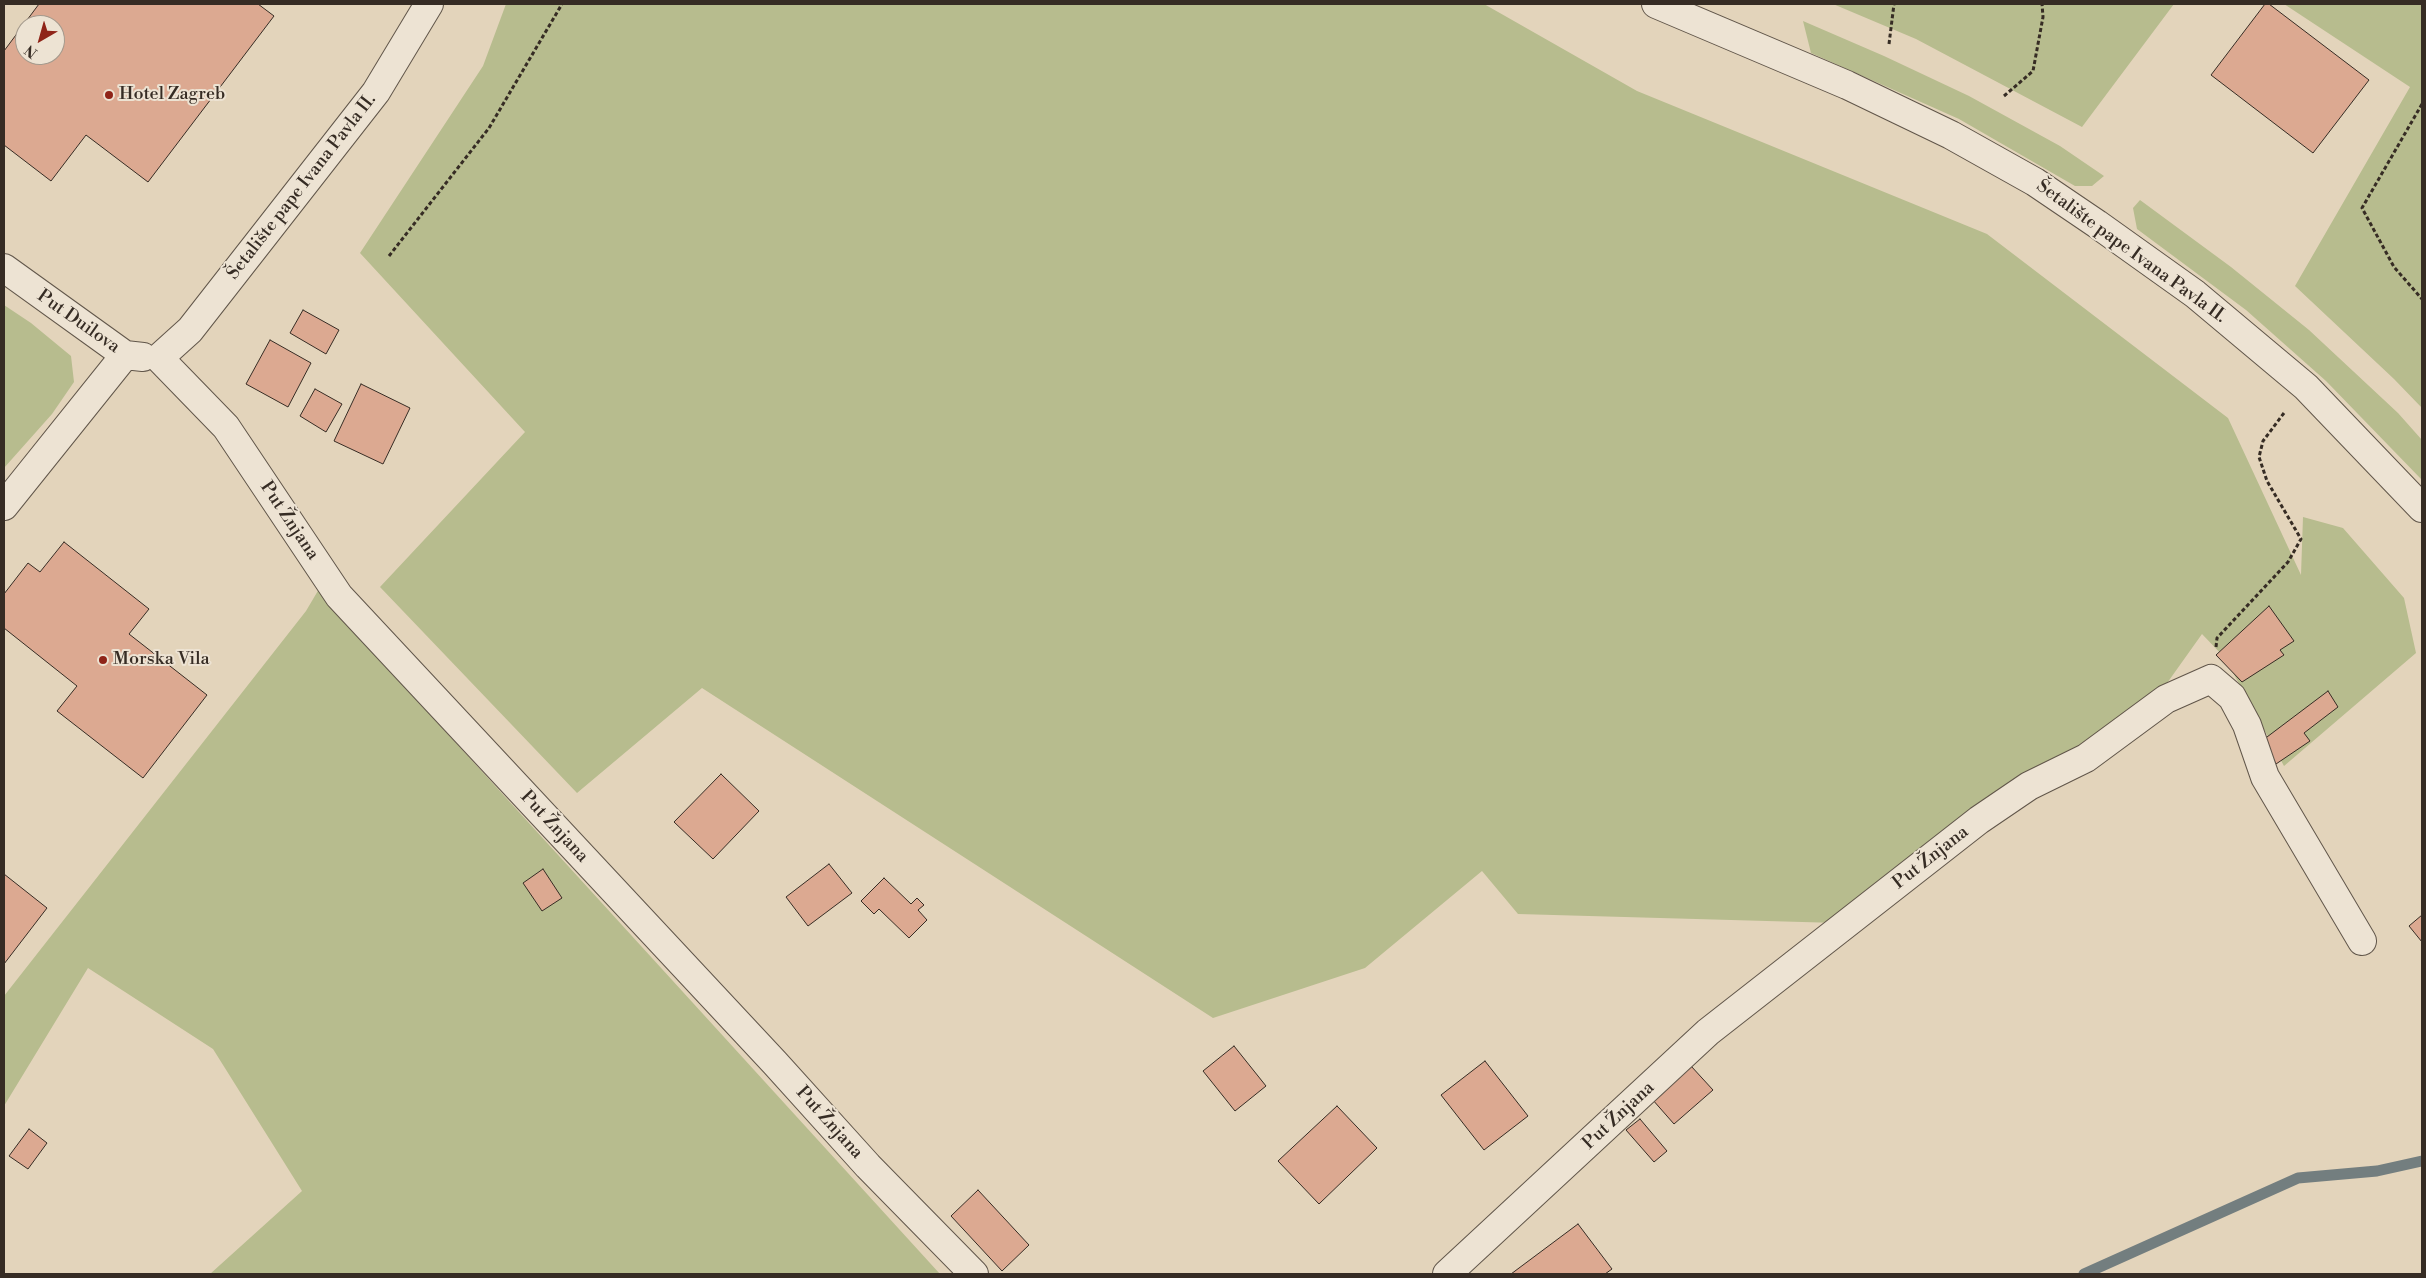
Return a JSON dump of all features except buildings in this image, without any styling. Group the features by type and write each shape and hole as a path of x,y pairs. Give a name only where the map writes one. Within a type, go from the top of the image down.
{"street":[{"name":"Šetalište pape Ivana Pavla II.","path":"159,358 196,323 376,92 429,4"},
{"name":"Šetalište pape Ivana Pavla II.","path":"1656,4 1847,84 1950,135 2035,182 2097,224 2210,307 2306,387 2422,508"},
{"name":"Put Duilova","path":"4,268 125,355 159,358"},
{"path":"4,506 125,355"},
{"name":"Put Žnjana","path":"159,358 226,427 339,596 775,1063 868,1166 974,1274"},
{"name":"Put Žnjana","path":"1447,1274 1708,1032 1971,826 2030,786 2086,758 2166,699 2211,679"},
{"path":"2211,679 2232,697 2247,725 2264,777 2362,940"}],"path":[{"path":"389,256 489,128 562,4"},
{"path":"1889,44 1894,4"},
{"path":"2004,96 2033,71 2043,17 2042,4"},
{"path":"2422,104 2362,208 2394,267 2422,299"},
{"path":"2211,679 2217,638 2288,562 2301,539 2266,481 2259,457 2263,441 2289,406"}],"green space":[{"path":"506,4 1484,4 1637,91 1987,234 2228,418 2301,575 2303,517 2343,528 2404,598 2416,653 2284,766 2225,658 2202,634 2165,686 1838,923 1518,914 1482,871 1365,968 1213,1018 702,688 577,793 380,587 525,432 360,253 483,66"},
{"path":"1833,4 2174,4 2082,127 1916,39"},
{"path":"2284,4 2422,4 2422,408 2394,379 2295,286 2410,87"},
{"path":"1803,21 1969,96 2060,146 2104,176 2092,186 2075,186 1959,119 1811,53"},
{"path":"2140,200 2231,267 2309,330 2398,413 2422,440 2422,480 2326,381 2246,310 2137,229 2133,208"},
{"path":"4,305 31,323 71,356 74,382 52,414 4,468"},
{"path":"319,589 446,732 940,1274 210,1274 302,1191 213,1049 88,968 4,1106 4,996 306,611"}],"waterway":[{"path":"2084,1274 2298,1178 2377,1171 2422,1161"}],"place":[{"name":"Hotel Zagreb","path":"109,95"},
{"name":"Morska Vila","path":"103,660"}]}
